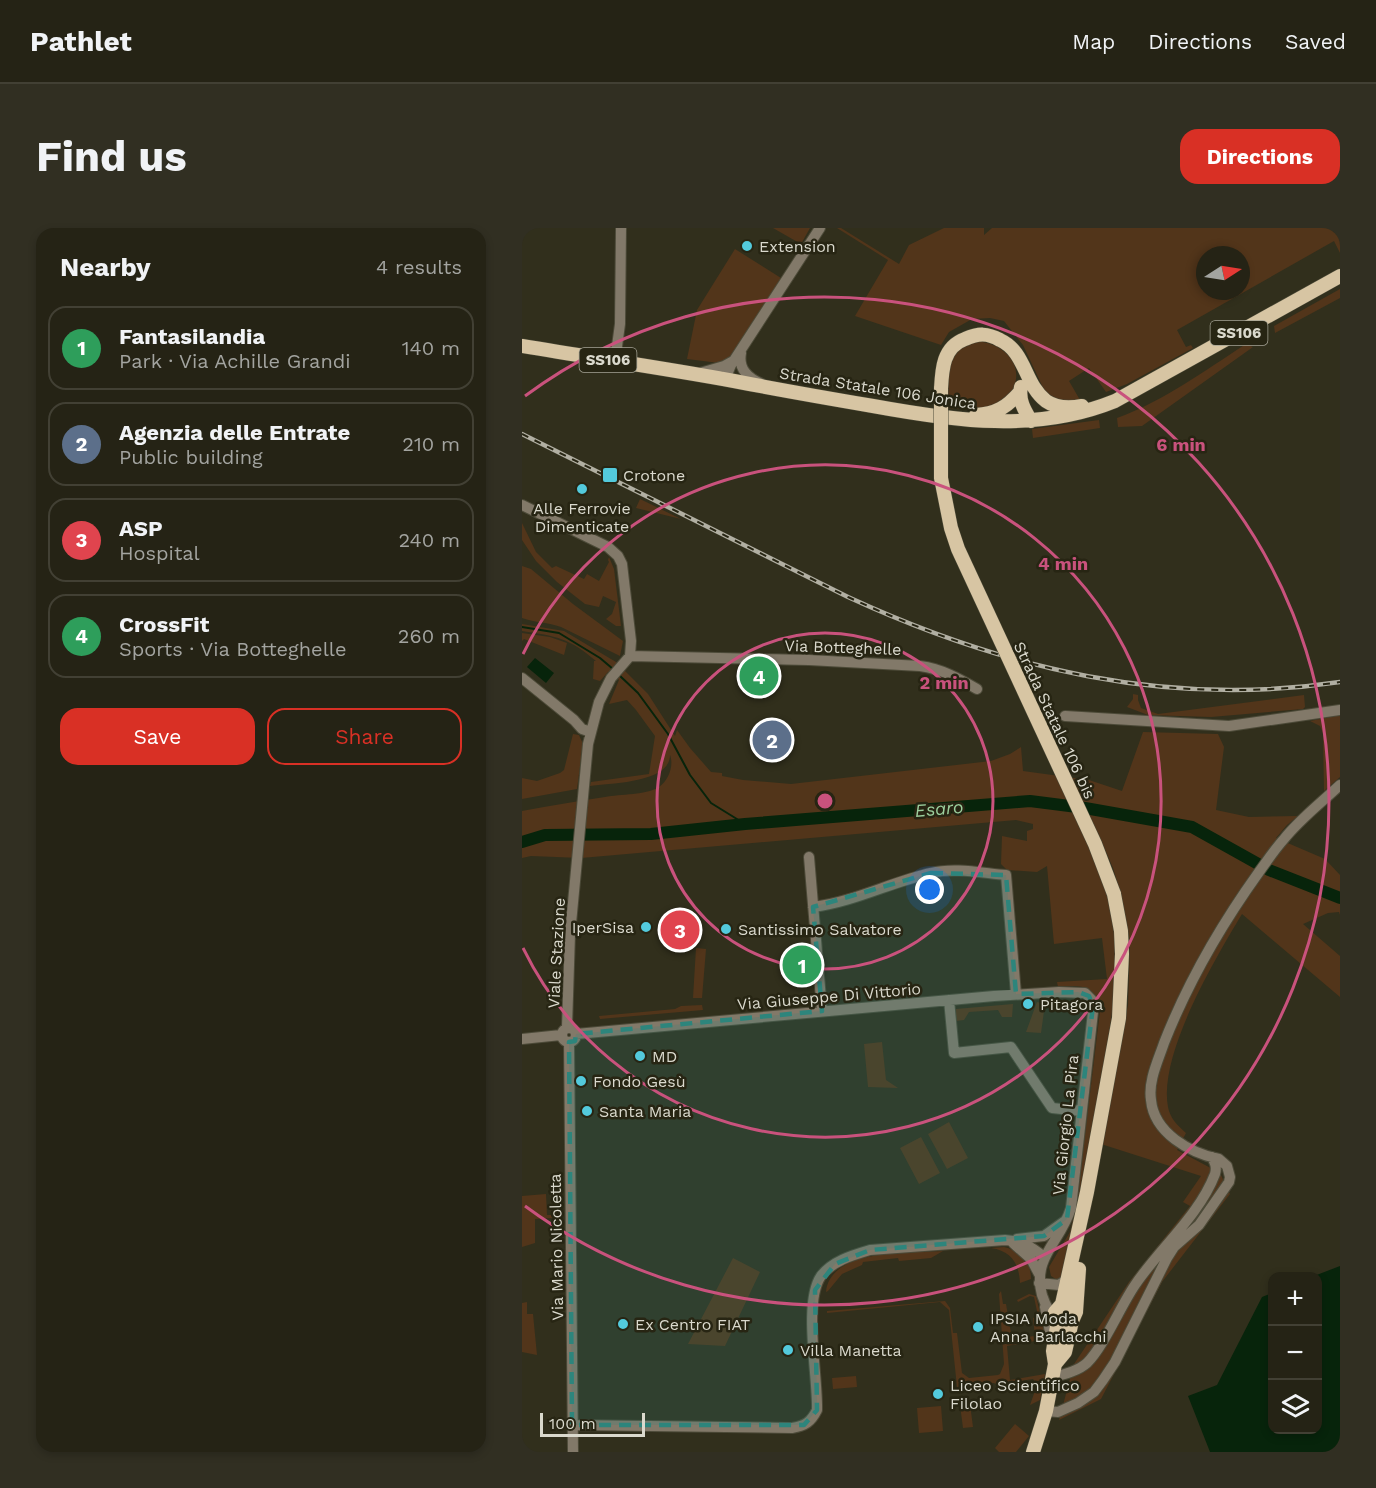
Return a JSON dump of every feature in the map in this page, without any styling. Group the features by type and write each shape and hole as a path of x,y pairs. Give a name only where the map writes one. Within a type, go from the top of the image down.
{"main road":[{"name":"Strada Statale 106 Jonica","path":"522,346 915,414 968,421 1031,422 1090,411 1115,401 1340,276"},
{"name":"Strada Statale 106 bis","path":"1022,359 1009,344 983,333 958,341 949,351 943,364 941,389 941,478 957,549 1095,844 1114,894 1121,931 1122,986 1119,1018 1087,1192"},
{"path":"1022,359 1029,379 1040,396 1049,403 1063,407 1093,404 1138,388"},
{"path":"1022,359 1023,378 1020,392 1022,407 1031,422 1037,412 1040,396"},
{"path":"915,414 979,415 996,412 1008,406 1020,392"},
{"path":"1033,1452 1046,1412 1054,1364 1057,1308 1062,1304 1069,1278 1087,1192"},
{"path":"1054,1364 1065,1353 1074,1317 1087,1192"},
{"path":"1062,1304 1070,1305 1074,1317"},
{"path":"1057,1320 1066,1324 1074,1317"}],"street":[{"path":"615,361 620,324 621,228"},
{"path":"694,374 724,366 734,360 820,228"},
{"path":"727,380 734,375 741,351"},
{"path":"741,351 740,365 744,372 753,380 770,388"},
{"path":"522,505 604,544 618,556 622,564 631,641 630,656 610,678 599,702 591,732 582,729 522,678"},
{"name":"Via Botteghelle","path":"630,656 809,660 920,666 947,672 976,689"},
{"path":"1065,716 1229,726 1340,710"},
{"name":"Viale Stazione","path":"568,1035 569,951 584,781 591,732"},
{"path":"1046,1412 1058,1412 1078,1403 1094,1392 1109,1371 1167,1257 1174,1247 1199,1225 1229,1182 1227,1166 1219,1159 1189,1148 1165,1131 1155,1116 1151,1101 1151,1085 1156,1064 1175,1016 1203,959 1236,904 1284,838 1340,785"},
{"path":"809,857 822,1011"},
{"path":"813,907 836,904 931,873 951,871 1006,875 1016,994"},
{"name":"Via Giuseppe Di Vittorio","path":"522,1038 1016,994 1085,993"},
{"name":"Via Giorgio La Pira","path":"1041,1280 1044,1257 1060,1234 1071,1208 1093,1012 1092,1000 1085,993"},
{"path":"949,1000 954,1053 1011,1047 1052,1108 1081,1111"},
{"name":"Via Mario Nicoletta","path":"568,1035 573,1452"},
{"path":"1005,1240 1018,1245 1036,1266 1041,1280 1054,1364 1072,1372 1095,1354 1137,1283 1199,1202 1215,1173 1216,1164 1212,1157"},
{"path":"572,1425 792,1428 804,1425 818,1410 812,1308 815,1290 821,1276 835,1264 870,1250 1044,1236 1068,1219"},
{"path":"1005,1240 1030,1245 1044,1257"},
{"path":"1041,1280 1059,1285 1069,1278"},
{"path":"1041,1280 1062,1304"},
{"path":"1044,1301 1057,1320"}],"highlighted area":[{"path":"931,873 1006,875 1016,994 1078,992 1089,996 1093,1006 1067,1219 1044,1236 870,1250 835,1264 815,1290 817,1410 804,1425 572,1425 569,1042 575,1041 576,1034 822,1011 813,907"}],"shaded area":[{"path":"773,228 810,228 801,244"},
{"path":"837,228 841,228 899,264 909,245 944,228 984,228 984,235 992,228 1340,228 1340,253 1334,241 1250,289 1250,246 1196,246 1196,300 1230,300 1177,330 1186,347 1191,345 1193,348 1127,384 1106,392 1089,368 1069,381 1080,400 1057,400 1045,392 1023,345 1004,321 990,318 972,319 949,332 941,345 855,316 888,260"},
{"path":"735,249 781,278 731,357 719,363 687,359 697,310"},
{"path":"1340,289 1340,298 1275,333 1274,326"},
{"path":"975,341 993,345 1007,354 1016,369 1014,387 1006,399 989,407 946,408 947,376 951,360 956,353"},
{"path":"1246,344 1253,347 1142,426 1118,427 1117,418 1167,394"},
{"path":"1099,420 1100,428 1033,438 1032,429"},
{"path":"640,499 681,519 636,508"},
{"path":"522,523 536,552 552,568 556,566 584,579 587,574 599,581 609,562 609,557 614,569 621,626 616,626 606,619 612,614 616,602 603,596 599,607 585,604 557,582 536,561 522,540"},
{"path":"522,566 531,569 623,641 620,656 561,627 522,618"},
{"path":"522,624 564,631 616,662 648,694 675,736 677,730 711,772 722,773 722,776 791,784 991,761 1021,747 1023,771 1089,780 1122,791 1143,732 1218,734 1224,747 1216,810 1249,817 1298,816 1276,838 1325,859 1340,875 1340,915 1339,912 1328,913 1303,924 1340,956 1340,997 1242,914 1191,1008 1172,1061 1167,1086 1170,1115 1186,1133 1177,1150 1220,1173 1230,1194 1162,1282 1101,1399 1059,1420 1074,1364 1129,1282 1190,1206 1183,1202 1201,1176 1101,1144 1128,1005 1130,942 1122,898 1113,868 1098,833 1083,831 1112,914 1117,958 1115,988 1095,1116 1062,1277 1057,1280 1051,1276 1049,1267 1070,1232 1077,1201 1100,1011 1098,1002 1091,991 1073,986 1058,987 1057,982 1107,979 1102,938 1054,944 1047,866 1037,872 1007,870 1001,864 1002,836 1027,841 1027,831 1033,829 1033,824 1016,820 581,858 531,856 522,858 522,811 654,790 666,780 671,763 670,755 667,764 650,776 638,780 590,786 591,782 649,774 655,736 627,700 609,704 619,680 608,672 600,681 593,679 594,661 596,661 586,653 562,639 522,631"},
{"path":"522,633 550,637 567,643 564,655 524,639 522,641"},
{"path":"535,658 554,673 546,683 527,667"},
{"path":"1133,694 1138,695 1141,708 1158,714 1304,695 1305,707 1211,717 1148,715 1127,707 1133,699"},
{"path":"1340,715 1340,777 1324,791 1323,733 1320,726 1310,721"},
{"path":"573,734 579,735 583,744 577,789 522,799 522,778 537,781 564,770"},
{"path":"696,948 706,949 702,998 693,998"},
{"path":"811,952 813,971 793,972 791,953"},
{"path":"1037,1002 1045,1004 1041,1033 1026,1032"},
{"path":"1013,1004 1012,1017 1002,1017 998,1010 969,1012 964,1020 956,1021 956,1009"},
{"path":"702,1005 703,1010 600,1019 599,1016 675,1009 681,1006"},
{"path":"882,1042 886,1080 898,1088 868,1087 864,1044"},
{"path":"949,1122 968,1158 947,1169 928,1134"},
{"path":"921,1137 940,1173 919,1184 900,1148"},
{"path":"546,1194 547,1215 551,1215 552,1218 535,1219 535,1243 522,1247 522,1196"},
{"path":"1004,1247 1024,1258 1031,1273 1031,1279 1020,1283 1013,1259 1004,1252 991,1248"},
{"path":"943,1251 931,1258 899,1261 898,1258 863,1262 862,1265 842,1274 826,1292 831,1278 841,1267 856,1260 893,1253"},
{"path":"733,1258 760,1272 725,1346 688,1344"},
{"path":"1340,1266 1340,1452 1210,1452 1188,1396 1217,1385 1262,1297 1268,1295 1268,1434 1322,1434 1322,1273"},
{"path":"1001,1291 1003,1304 1006,1304 1012,1339 1035,1336 1033,1318 1038,1316 1034,1297 1030,1296 1018,1302 1017,1300 1029,1294 1036,1296 1046,1339 1007,1346 1010,1380 1045,1374 1040,1400 1030,1405 1037,1385 1033,1379 997,1385 994,1383 957,1387 949,1310 940,1302 827,1313 827,1311 945,1301 950,1308 953,1333 957,1333 962,1373 969,1378 998,1375 1004,1364 999,1294"},
{"path":"527,1302 527,1314 533,1314 537,1355 522,1352 522,1303"},
{"path":"856,1376 857,1387 833,1389 832,1378"},
{"path":"970,1404 973,1427 963,1428 960,1405"},
{"path":"941,1406 943,1431 919,1433 917,1408"},
{"path":"1015,1424 1029,1436 1016,1452 999,1452 995,1448"}],"waterway":[{"path":"522,627 559,633 600,658 613,669"},
{"path":"619,675 638,693 668,734 690,775 711,803 745,824"},
{"name":"Esaro","path":"522,842 545,835 651,834 745,824 1030,801 1085,808 1192,827 1269,870 1340,898"}],"railway":[{"path":"522,434 848,597 966,644 1027,662 1088,676 1150,686 1212,690 1276,689 1340,682"}],"place":[{"name":"Extension","path":"747,246"},
{"name":"Crotone","path":"610,475"},
{"name":"Alle Ferrovie Dimenticate","path":"582,489"},
{"name":"CrossFit","path":"759,676"},
{"name":"Agenzia delle Entrate","path":"772,740"},
{"name":"IperSisa","path":"646,927"},
{"name":"Santissimo Salvatore","path":"726,929"},
{"name":"ASP","path":"680,930"},
{"name":"Fantasilandia","path":"802,965"},
{"name":"Pitagora","path":"1028,1004"},
{"name":"MD","path":"640,1056"},
{"name":"Fondo Gesù","path":"581,1081"},
{"name":"Santa Maria","path":"587,1111"},
{"name":"Ex Centro FIAT","path":"623,1324"},
{"name":"IPSIA Moda Anna Barlacchi","path":"978,1327"},
{"name":"Villa Manetta","path":"788,1350"},
{"name":"Liceo Scientifico Filolao","path":"938,1394"}]}
